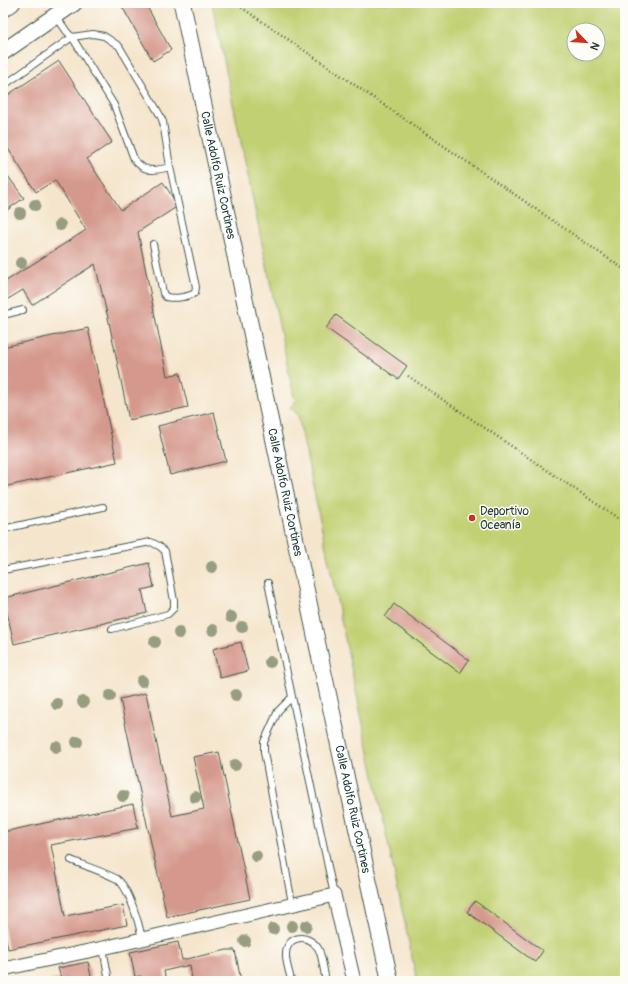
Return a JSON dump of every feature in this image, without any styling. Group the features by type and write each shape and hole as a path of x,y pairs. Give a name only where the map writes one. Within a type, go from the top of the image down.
{"street":[{"path":"3,10 12,3"},
{"path":"3,52 74,3"},
{"name":"Calle Adolfo Ruiz Cortines","path":"182,3 319,655 390,981"},
{"path":"3,969 103,948 292,903 334,895 354,981"}],"lane":[{"path":"56,15 72,37 114,105 134,159 139,166 147,170 156,170 170,166"},
{"path":"3,86 72,37 93,34 104,36 119,46 163,122 170,166 196,287 195,292 191,296 171,298 166,297 163,293 153,244"},
{"path":"3,315 23,310"},
{"path":"3,529 103,507"},
{"path":"3,570 151,542 159,546 165,551 174,608 168,614 112,629"},
{"path":"268,583 334,895"},
{"path":"292,697 278,712 264,742 264,752 292,903"},
{"path":"71,860 118,880 125,889 138,919 142,938"},
{"path":"291,981 286,956 288,948 292,941 297,938 304,938 311,941 319,949 326,981"},
{"path":"103,948 109,981"}],"path":[{"path":"235,3 625,270"},
{"path":"408,376 625,523"}],"green space":[{"name":"Deportivo Oceanía","path":"212,3 625,3 625,981 417,981 298,415 290,407 295,402"}],"building":[{"path":"120,3 145,3 171,50 153,61"},
{"path":"59,61 112,142 87,159 121,210 163,182 178,206 138,232 167,376 180,373 188,407 129,420 109,322 95,264 32,305 23,290 3,302 3,283 86,230 55,180 36,192 3,141 3,98"},
{"path":"5,172 24,198 3,213 3,174"},
{"path":"336,315 407,366 398,379 326,328"},
{"path":"88,328 117,462 3,487 3,347"},
{"path":"214,412 226,461 170,475 158,426"},
{"path":"149,563 154,587 142,590 147,613 14,644 4,598"},
{"path":"394,604 469,660 460,673 385,617"},
{"path":"241,642 248,671 220,678 213,649"},
{"path":"146,693 172,816 204,809 193,757 219,752 250,899 167,917 120,699"},
{"path":"133,804 138,828 51,845 65,916 123,905 127,925 8,949 3,923 3,832"},
{"path":"475,901 543,951 535,962 467,912"},
{"path":"178,942 182,960 227,950 235,950 241,981 192,981 190,965 164,971 166,981 142,981 141,976 135,977 130,952"},
{"path":"88,962 92,981 49,981 61,978 58,968"}],"place":[{"name":"Deportivo Oceanía","path":"472,518"}]}
